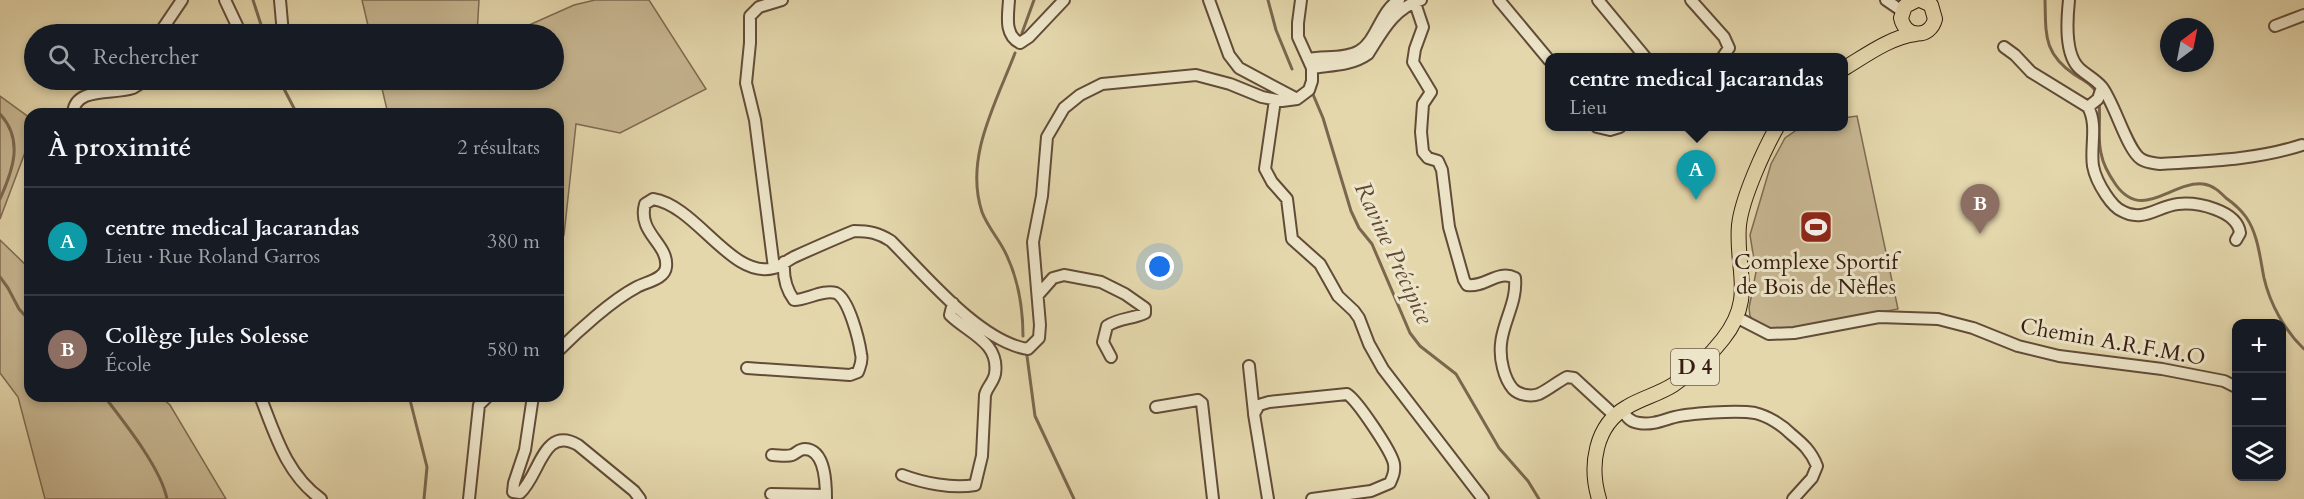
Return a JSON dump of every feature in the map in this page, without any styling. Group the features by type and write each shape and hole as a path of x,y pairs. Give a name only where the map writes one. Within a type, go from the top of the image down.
{"main road":[{"path":"1848,66 1889,42 1907,35 1921,34 1931,29 1935,19 1935,4 1918,0 1908,3 1889,42"},
{"path":"1902,18 1910,32 1916,34"},
{"name":"D 4","path":"1618,413 1671,387 1686,376 1722,340 1738,318 1743,288 1739,223 1756,172 1774,131"},
{"path":"1599,499 1593,477 1594,461 1602,433 1618,413"}],"street":[{"path":"166,24 182,0"},
{"path":"225,0 237,24"},
{"path":"280,0 282,24"},
{"path":"747,368 850,375 858,372 862,356 843,298 828,292 803,300 794,300 788,291 779,265 746,83 750,16 759,7 782,0"},
{"path":"1009,0 1007,18 1009,32 1013,39 1020,43 1029,37 1064,0"},
{"path":"1209,0 1229,55 1239,68 1297,99"},
{"path":"564,345 635,288 665,272 667,266 664,255 650,234 643,213 645,204 653,199 661,200 691,218 738,261 751,266 779,265 854,231 868,231 883,235 953,303 1004,342 1028,349 1039,338 1040,319 1033,242 1042,196 1047,137 1064,108 1080,95 1102,84 1196,75 1275,100 1297,99 1308,90 1312,81 1310,64 1298,37 1301,0"},
{"path":"1310,64 1360,51 1387,12 1400,0"},
{"path":"1499,0 1545,55"},
{"path":"1598,0 1643,53"},
{"path":"1691,0 1724,37 1729,48 1727,53"},
{"path":"1886,0 1902,18"},
{"path":"2069,0 2067,26 2069,49 2078,68 2096,80 2114,106 2137,155 2151,163 2160,164 2230,159 2267,154 2303,145"},
{"path":"1310,64 1344,64 1368,54 1395,14 1417,1 1423,27 1413,62 1431,92 1423,104 1421,132 1423,152 1428,158 1438,161 1442,170 1449,227 1464,280 1467,285 1476,287 1500,275 1515,278 1516,288 1501,335 1499,351 1507,382 1516,392 1528,396 1539,394 1567,377 1574,378 1618,413 1640,423 1657,423 1673,417 1740,412 1756,413 1771,419 1786,429 1811,452 1817,466 1812,478 1793,499"},
{"path":"2276,26 2304,15"},
{"path":"2004,47 2031,72 2092,105"},
{"path":"75,108 76,104 89,94 119,90"},
{"path":"2102,90 2092,105 2093,164 2096,178 2116,208 2139,216 2180,204 2206,207 2219,211 2234,221 2240,233 2236,240"},
{"path":"1275,100 1265,169 1272,182 1287,199 1292,239 1320,264 1338,296 1359,318 1369,344 1383,369 1483,499"},
{"path":"1038,295 1053,278 1064,276 1101,282 1125,294 1145,308 1145,313 1136,318 1113,322 1107,326 1103,342 1111,357"},
{"path":"902,476 917,481 975,485 982,456 985,396 993,383 996,370 993,353 982,339 950,315 953,303"},
{"name":"Chemin A.R.F.M.O","path":"1738,318 1769,334 1794,333 1879,317 1938,319 1973,328 2018,346 2059,356 2162,369 2224,381 2232,385"},
{"path":"1249,366 1254,414 1268,499"},
{"path":"1254,414 1259,405 1269,402 1347,394 1358,403 1394,461 1394,474 1390,483 1371,491 1312,499"},
{"path":"1156,407 1198,400 1202,403 1213,499"},
{"path":"263,402 285,459 298,478 321,499"},
{"path":"469,499 479,405 482,402"},
{"path":"532,402 525,450 514,483 513,492 516,496 532,480 547,448 557,440 568,439 634,491 640,499"},
{"path":"771,494 826,497 826,473 814,452 806,449 792,455 772,455"}],"shaded area":[{"path":"362,0 479,0 478,24 368,24"},
{"path":"595,0 649,0 706,89 620,133 576,124 564,235 564,108 387,108 382,90 564,90 564,24 531,24 574,5"},
{"path":"0,96 24,114 24,155 0,219"},
{"name":"Complexe Sportif de Bois de Nèfles","path":"1857,116 1898,309 1782,330 1760,326 1750,316 1749,308 1756,272 1750,235 1771,164 1785,138 1795,131 1848,131 1848,117"},
{"path":"0,240 24,263 24,402 167,402 226,499 45,499 18,397 0,373"}],"waterway":[{"path":"253,0 261,24"},
{"path":"1022,33 1034,0"},
{"name":"Ravine Précipice","path":"1268,0 1276,30 1292,69"},
{"path":"2045,0 2046,33 2052,51 2065,67 2097,93"},
{"path":"1015,53 985,131 977,171 977,192 987,223 1011,265 1021,306 1023,336"},
{"path":"285,90 294,108"},
{"name":"Ravine Précipice","path":"1312,92 1323,118 1351,211 1359,228 1372,244 1410,333 1420,346 1456,374 1499,448 1528,481 1539,499"},
{"path":"2099,102 2101,153 2103,162 2116,185 2126,195 2136,200 2147,200 2180,188 2203,184 2216,189 2234,204 2246,217 2253,231 2264,278 2274,307 2291,334 2304,349"},
{"path":"0,114 12,134 14,145 12,166 0,199"},
{"path":"0,277 24,314"},
{"path":"1027,356 1035,416 1074,499"},
{"path":"108,402 150,460 167,499"},
{"path":"411,402 427,467 424,499"}],"place":[{"name":"centre medical Jacarandas","path":"1696,200"},
{"name":"Complexe Sportif de Bois de Nèfles","path":"1816,227"},
{"name":"Collège Jules Solesse","path":"1980,234"}]}
